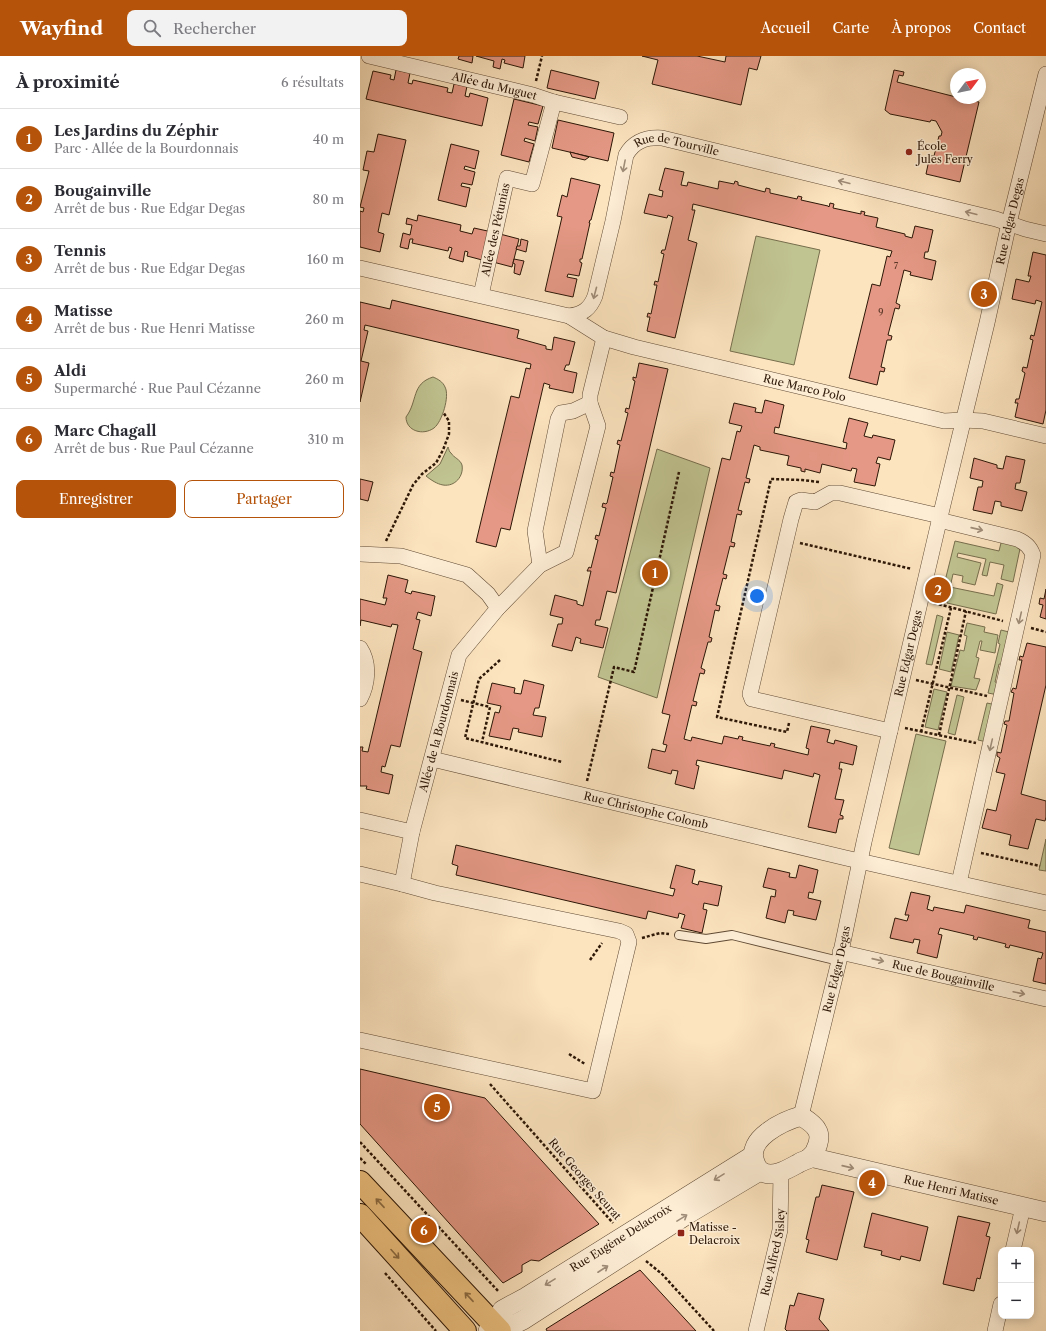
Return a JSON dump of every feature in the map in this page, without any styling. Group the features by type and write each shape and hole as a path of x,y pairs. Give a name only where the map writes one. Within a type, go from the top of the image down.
{"main road":[{"path":"360,1182 495,1329"},
{"path":"360,1215 465,1331"}],"street":[{"name":"Allée du Muguet","path":"369,56 620,117"},
{"name":"Rue Edgar Degas","path":"801,1116 840,956 891,728 987,323 1009,223 1046,74"},
{"name":"Allée des Pétunias","path":"481,295 507,178 532,184 554,102"},
{"name":"Rue de Tourville","path":"569,316 583,312 592,303 613,221 626,155 635,144 647,138 662,138 1009,223 1046,234"},
{"path":"360,268 569,316"},
{"name":"Rue Marco Polo","path":"569,316 604,338 634,347 944,421 983,421 1046,436"},
{"name":"Allée de la Bourdonnais","path":"402,884 412,832 459,655 498,608 540,565 566,552 598,426 590,404 590,395 604,338"},
{"path":"540,565 534,531 558,419 561,413 573,411 590,404"},
{"path":"891,728 752,698 750,694 794,507 796,502 800,500 815,502 831,494 850,495 1017,539 1026,543 1033,555 959,883"},
{"path":"360,554 401,556 467,575 488,594 498,608"},
{"path":"360,648 365,656 367,667 365,687 360,699"},
{"name":"Rue Christophe Colomb","path":"432,759 861,861 1046,903"},
{"path":"360,820 412,832"},
{"path":"360,874 435,893 605,928 626,934 629,942 593,1092 360,1040"},
{"name":"Rue de Bougainville","path":"840,956 1046,999"},
{"path":"801,1116 810,1122 818,1131 819,1143 810,1157 781,1172 770,1174 756,1164 758,1141 775,1127 789,1119 801,1116"},
{"name":"Rue Henri Matisse","path":"810,1157 843,1166 1046,1212"},
{"name":"Rue Eugène Delacroix","path":"495,1329 502,1310 727,1190 756,1164"},
{"name":"Rue Alfred Sisley","path":"756,1331 780,1230 781,1172"},
{"path":"1015,1247 1023,1207"},
{"name":"Rue Eugène Delacroix","path":"495,1329 515,1324 523,1320 628,1243"},
{"path":"995,1331 998,1318"}],"lane":[{"path":"679,935 706,940 732,935 840,956"}],"path":[{"path":"533,95 542,56"},
{"path":"380,555 413,485 422,474 436,463 443,450 448,434 449,421 443,412"},
{"path":"584,795 614,667 634,672 679,472"},
{"path":"786,540 928,573"},
{"path":"921,600 1046,632"},
{"path":"921,732 952,608"},
{"path":"939,735 966,611"},
{"path":"500,660 478,679 464,738 562,762"},
{"path":"903,677 1001,699"},
{"path":"448,697 490,707 482,742"},
{"path":"891,728 939,735 990,747"},
{"path":"967,850 1040,866"},
{"path":"590,960 603,942 605,928"},
{"path":"629,942 660,932 679,935"},
{"name":"Rue Georges Seurat","path":"484,1068 487,1080 609,1217 628,1243 662,1274 714,1331"},
{"path":"360,1142 512,1305"},
{"path":"380,1268 436,1331"}],"green space":[{"path":"756,236 820,250 794,365 730,351"},
{"path":"433,377 440,381 445,387 447,396 444,409 440,420 434,428 425,432 416,431 409,426 406,417 421,384"},
{"path":"448,447 450,452 461,463 462,473 455,482 443,485 434,482 426,476 440,464"},
{"path":"657,449 710,468 657,698 598,677"},
{"path":"1002,539 1021,544 1013,582 1001,579 1004,565 990,562 987,576 982,575 986,559 958,553 957,557 981,563 975,585 962,582 963,576 953,574 951,583 945,581 955,541 999,551"},
{"path":"997,583 1003,585 996,614 947,603 950,587 994,596"},
{"path":"937,615 943,617 932,665 926,664"},
{"path":"967,623 985,627 984,632 998,635 995,653 980,650 982,641 980,641 976,657 979,658 974,678 980,679 976,690 951,686 960,650 964,651 967,636 964,635"},
{"path":"1001,630 1013,633 1005,665 999,664 995,682 1001,684 998,695 988,693 1000,644 998,643"},
{"path":"947,632 959,635 951,672 939,669"},
{"path":"934,689 947,692 938,730 925,727"},
{"path":"957,695 964,697 955,735 948,733"},
{"path":"987,703 996,705 987,742 978,740"},
{"path":"916,734 946,741 919,855 889,848"},
{"path":"1046,839 1046,871 1039,870"}],"building":[{"path":"459,56 473,56 472,63 458,59"},
{"path":"476,56 525,56 523,68 504,63 505,60 502,59 500,69 493,67 494,61"},
{"path":"642,56 697,56 725,62 726,56 761,56 757,70 749,68 741,105 652,84 658,60"},
{"path":"396,70 410,73 408,83 412,84 413,80 448,88 447,92 452,93 454,84 467,86 465,96 469,97 470,93 488,98 482,126 366,99 373,71 391,75 390,79 394,80"},
{"path":"551,70 599,82 595,99 547,88"},
{"path":"894,70 904,72 903,76 899,75 897,82 950,95 950,104 979,104 960,182 926,174 929,160 931,156 934,156 939,136 941,136 942,132 936,121 931,120 930,122 890,114 885,110"},
{"path":"514,99 543,106 538,124 529,122 528,125 538,127 535,141 525,138 524,141 534,144 529,162 501,155"},
{"path":"558,120 614,133 608,161 552,148"},
{"path":"378,134 406,140 389,215 382,213 378,232 384,234 380,252 360,247 360,211 363,212 364,208 360,207 369,171 363,170 367,151 374,152"},
{"path":"451,144 479,151 475,169 465,166 464,169 475,172 472,185 462,183 461,186 470,188 466,207 438,200"},
{"path":"570,152 589,157 585,160 572,157"},
{"path":"665,168 684,172 681,185 687,186 688,182 718,189 719,181 734,184 735,181 738,182 738,185 765,192 766,188 770,189 770,193 797,199 798,196 802,197 801,200 829,207 830,203 834,204 833,208 861,214 861,211 865,212 864,215 878,218 876,227 905,234 905,236 912,238 915,226 933,230 928,252 925,252 924,258 936,261 932,280 910,275 911,272 904,270 896,303 900,305 899,309 895,308 888,335 892,336 891,340 887,340 881,367 885,368 884,372 880,371 877,385 849,378 872,284 880,286 887,256 890,257 892,251 693,204 692,210 695,210 688,240 697,243 675,338 647,331 650,317 647,317 648,313 651,314 657,285 654,285 655,281 658,282 664,254 661,253 662,250 665,250 673,217 668,215 667,218 644,213 649,194 662,197 663,191 659,190"},
{"path":"571,178 600,185 589,223 582,259 580,259 580,262 582,263 579,276 568,274 567,277 577,279 573,297 545,291 562,217 557,216 562,195 567,197"},
{"path":"418,215 461,225 460,231 472,234 474,228 492,232 486,261 467,256 468,252 465,251 463,262 449,258 452,248 449,247 448,251 412,243 413,239 410,239 408,249 400,247 403,233 410,235 412,225 406,224 407,218 417,221"},
{"path":"500,234 519,239 512,267 493,262"},
{"path":"521,239 528,241 526,252 516,249 517,246 520,246"},
{"path":"1033,252 1046,255 1046,410 1043,424 1015,417 1018,403 1015,403 1016,399 1019,399 1025,373 1022,371 1023,367 1027,368 1033,340 1030,339 1031,335 1034,336 1042,302 1036,300 1035,304 1012,299 1016,279 1029,282 1031,276 1028,276"},
{"path":"514,259 524,261 520,275 514,273"},
{"path":"392,300 519,330 517,338 546,346 546,349 552,350 554,337 575,342 569,365 566,365 564,370 577,373 573,393 549,388 550,385 544,383 510,530 501,528 496,547 476,542 511,396 519,398 526,368 530,369 531,364 365,325 364,330 368,331 361,361 369,363 360,402 360,302 390,309"},
{"path":"639,363 668,369 616,593 607,591 600,620 596,620 595,625 608,628 603,648 580,643 581,639 576,637 572,651 552,646 558,624 562,624 563,618 550,615 555,595 577,601 577,604 583,606 591,571 587,571 589,567 591,568 598,540 595,539 596,535 599,536 606,508 602,507 603,503 607,503 613,477 610,476 611,472 614,473 620,445 617,444 618,440 621,441 628,413 625,412 626,408 629,409 635,381 633,380 633,377 636,378"},
{"path":"765,400 784,405 779,428 775,427 774,433 846,449 847,443 843,442 849,418 868,423 864,436 872,438 873,435 895,440 890,460 878,457 876,463 880,464 875,486 854,482 857,469 852,468 851,471 822,464 820,473 805,469 805,472 801,471 801,468 787,465 789,456 760,450 760,447 754,445 746,478 750,479 749,483 745,482 738,510 742,511 741,515 737,514 731,542 735,543 734,547 730,546 723,574 727,575 726,579 723,578 716,605 720,606 719,611 715,610 709,637 712,638 711,642 708,642 701,668 705,670 704,674 700,673 693,701 697,702 696,706 692,705 684,739 691,741 692,737 722,744 724,736 738,739 739,736 743,737 742,740 770,746 771,743 775,744 774,747 808,755 809,749 806,748 811,726 830,730 827,742 834,744 835,740 857,746 853,765 840,762 839,769 842,769 835,799 844,800 840,815 843,816 843,819 839,819 836,833 808,827 820,775 814,773 813,777 784,770 782,779 697,760 696,765 699,766 694,789 675,784 678,771 672,770 671,774 648,768 652,749 665,752 667,745 663,744 670,715 662,713 722,458 730,460 737,431 740,432 742,426 729,423 734,403 756,408 755,412 762,413"},
{"path":"1006,456 1025,460 1020,483 1016,483 1015,489 1027,492 1022,511 1001,506 1001,502 995,501 992,514 973,510 978,487 982,487 983,481 970,478 974,458 997,465 997,468 1003,469"},
{"path":"360,479 373,482 368,501 360,499"},
{"path":"388,575 408,580 405,592 411,594 412,591 435,596 431,616 418,612 416,619 420,620 413,649 422,652 400,747 391,745 385,767 382,766 381,772 393,775 389,794 366,789 367,786 360,786 360,747 363,747 362,751 368,752 398,625 392,624 391,627 361,620 360,626 360,599 385,605 387,598 383,598"},
{"path":"1046,589 1046,619 1040,617 1043,605 1039,604 1040,598 1044,599"},
{"path":"1027,643 1046,647 1046,685 1021,794 1046,801 1046,817 1045,821 1036,819 1028,849 1009,845 1011,835 982,828 987,809 996,811 1005,774 996,772 1000,758 997,756 997,752 1001,753 1007,725 1004,724 1005,721 1009,721 1014,693 1011,692 1013,688 1016,689 1022,660 1019,660 1020,656 1023,657"},
{"path":"524,680 544,685 539,708 535,708 533,715 546,717 542,737 518,732 519,729 513,728 510,740 489,736 495,712 499,713 501,706 487,703 492,683 515,688 514,693 521,694"},
{"path":"456,845 673,896 675,889 670,888 676,865 695,870 692,883 698,885 699,881 722,886 718,906 704,903 703,909 707,910 702,933 681,928 685,915 679,913 677,918 648,911 646,919 456,875 458,866 452,864"},
{"path":"799,865 818,870 813,893 809,892 808,898 821,901 816,920 793,915 794,911 788,910 785,923 766,918 771,896 775,897 776,890 763,887 768,868 790,873 789,877 796,878"},
{"path":"911,892 930,896 927,909 933,911 934,907 964,913 966,905 1030,920 1028,928 1046,932 1046,984 1033,981 1038,958 1041,959 1043,953 1010,945 1009,948 1005,947 1006,944 978,937 977,940 973,939 974,936 940,928 938,934 942,935 937,958 917,953 920,940 914,939 913,943 890,938 895,918 907,921 909,915 905,915"},
{"path":"360,1069 485,1098 599,1224 539,1261 531,1260 522,1265 522,1272 503,1283 360,1124"},
{"path":"822,1185 854,1192 837,1260 806,1252 809,1240 806,1239 816,1197 819,1197"},
{"path":"872,1213 928,1227 920,1261 901,1256 900,1260 881,1255 882,1251 864,1247"},
{"path":"958,1216 990,1223 986,1236 990,1237 980,1279 977,1278 974,1291 943,1284"},
{"path":"640,1270 696,1331 547,1331 546,1329"},
{"path":"798,1293 824,1299 819,1319 829,1331 787,1331 785,1329 790,1305 794,1306"}],"place":[{"name":"École Jules Ferry","path":"909,152"},
{"name":"Tennis","path":"984,294"},
{"name":"Les Jardins du Zéphir","path":"655,573"},
{"name":"Bougainville","path":"938,590"},
{"name":"Aldi","path":"437,1107"},
{"name":"Matisse","path":"872,1183"},
{"name":"Marc Chagall","path":"424,1230"},
{"name":"Matisse - Delacroix","path":"681,1233"}]}
